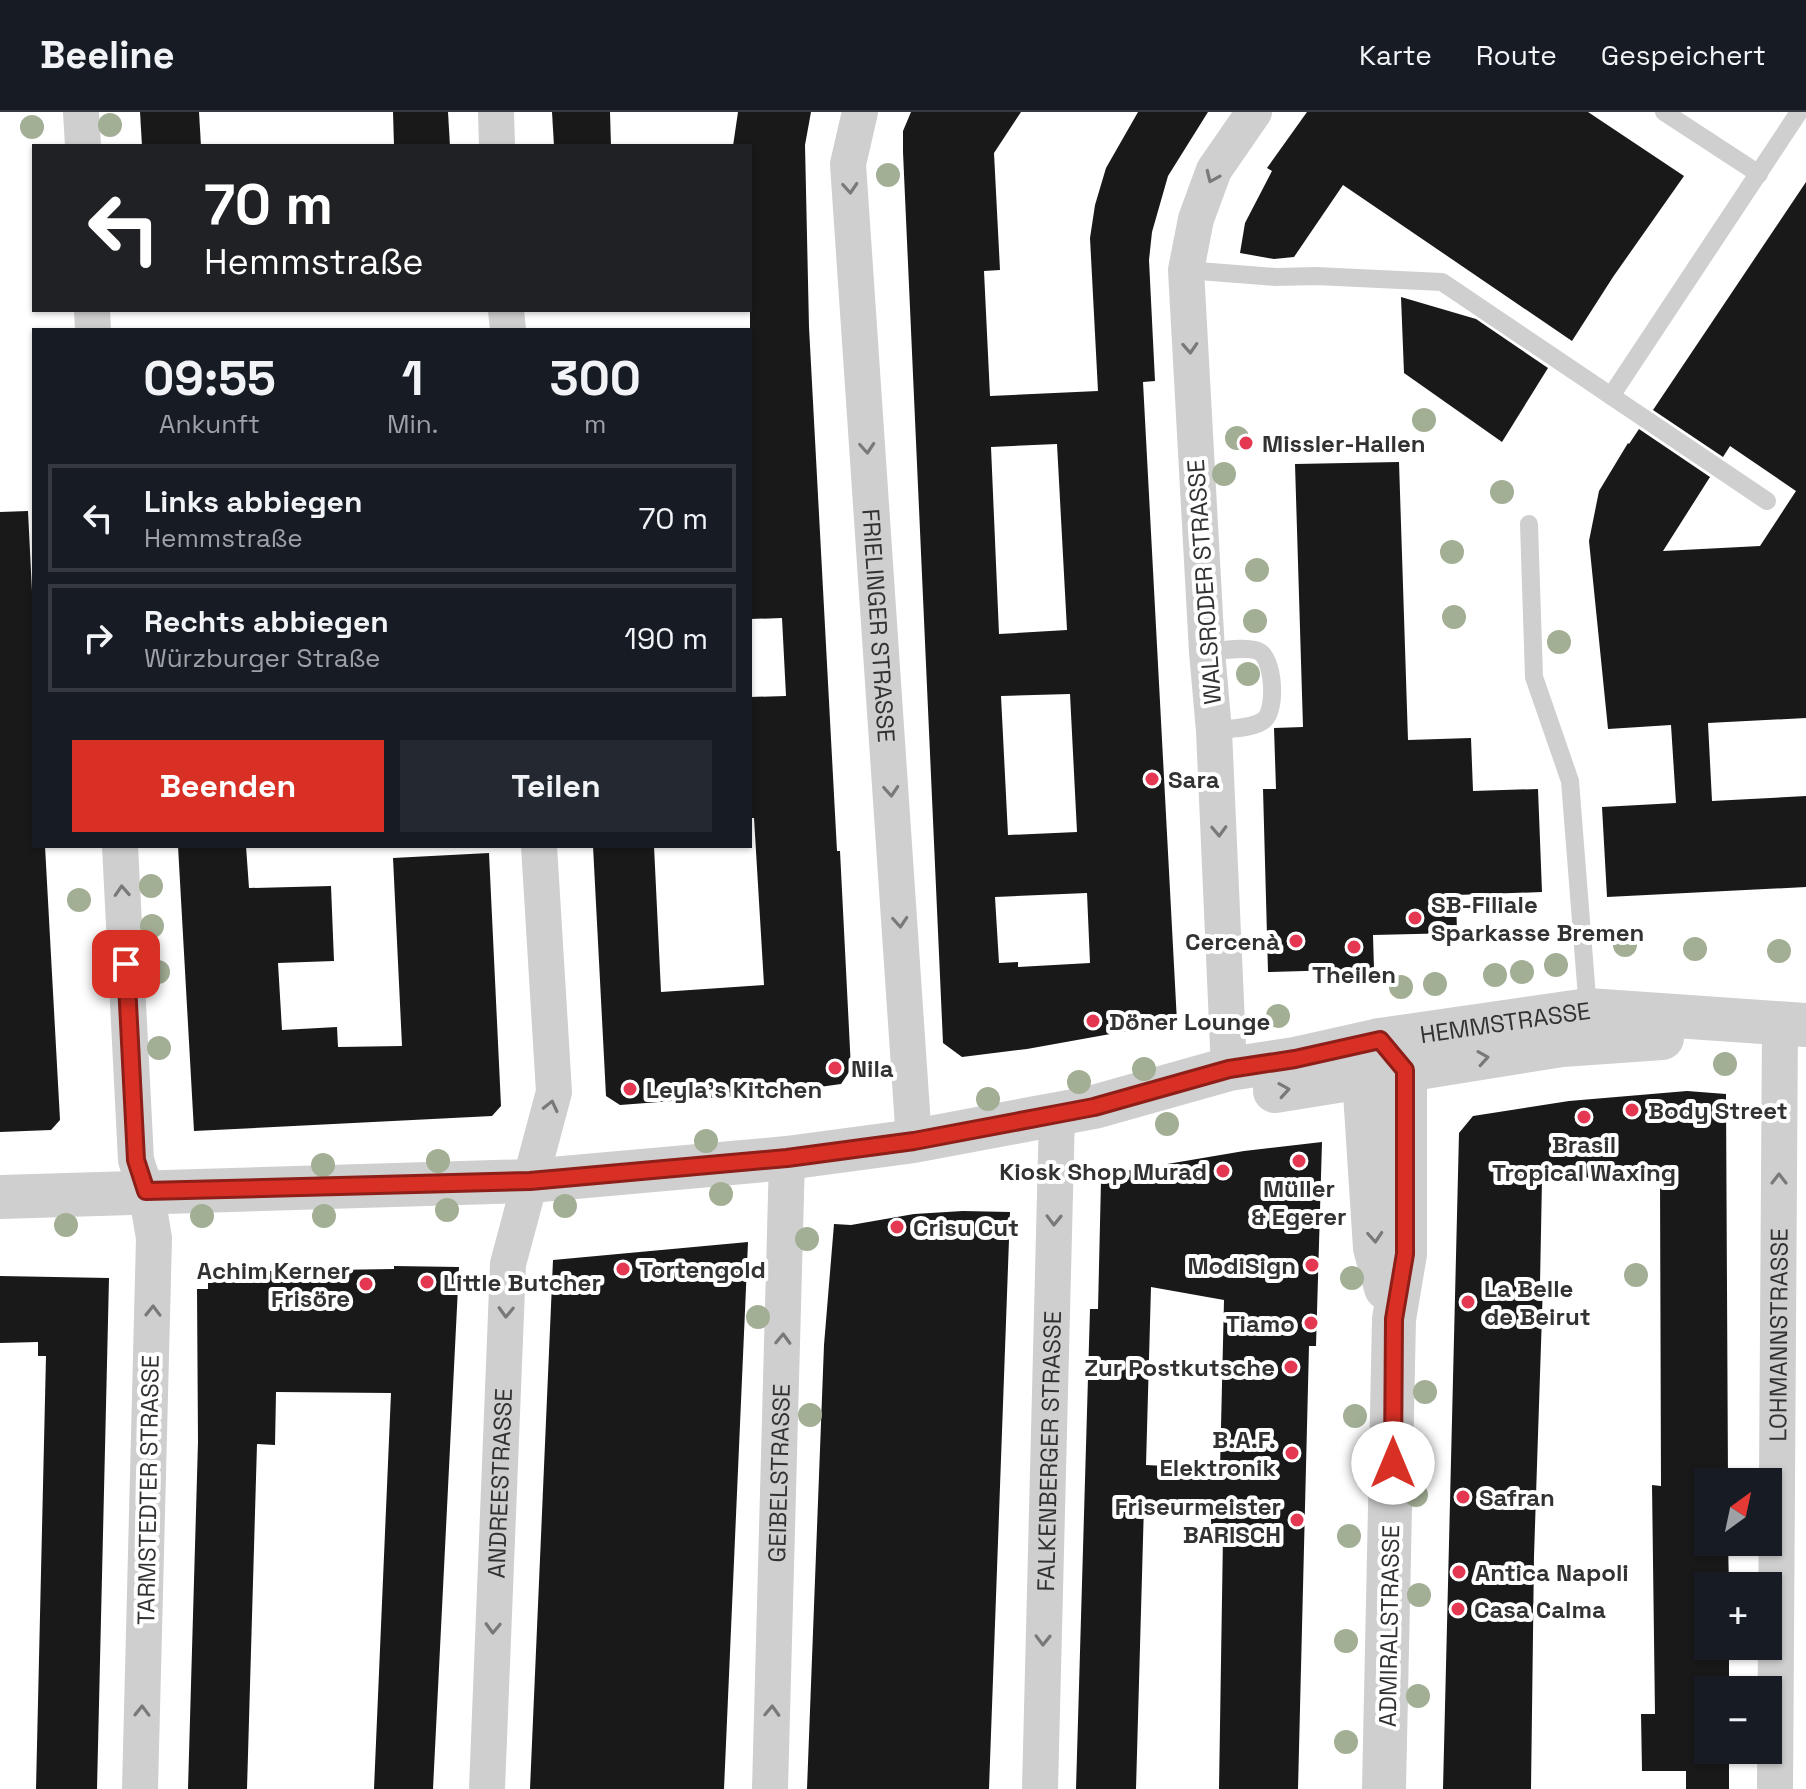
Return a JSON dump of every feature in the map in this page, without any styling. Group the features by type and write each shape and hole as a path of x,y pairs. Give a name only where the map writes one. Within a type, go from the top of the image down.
{"street":[{"path":"81,112 83,144"},
{"path":"496,112 497,144"},
{"name":"FRIELINGER STRASSE","path":"860,112 848,164 914,1141"},
{"name":"WALSRODER STRASSE","path":"1229,1069 1214,731 1186,270 1196,219 1214,170 1254,112"},
{"name":"TARMSTEDTER STRASSE","path":"120,848 136,1160 146,1191 154,1238 140,1789"},
{"name":"ANDREESTRASSE","path":"487,1789 508,1264 554,1092 539,848"},
{"name":"HEMMSTRASSE","path":"1076,1110 1228,1099 1588,1010 1793,1025"},
{"name":"HEMMSTRASSE","path":"0,1197 530,1181 787,1158 914,1141 1076,1110 1229,1069 1295,1059 1383,1062 1793,1025"},
{"name":"LOHMANNSTRASSE","path":"1775,1789 1793,1025"},
{"name":"ADMIRALSTRASSE","path":"1383,1062 1405,1254 1394,1319 1384,1789"},
{"name":"FALKENBERGER STRASSE","path":"1040,1789 1076,1110"},
{"name":"GEIBELSTRASSE","path":"770,1789 787,1158"}],"lane":[{"path":"1664,112 1759,174"},
{"path":"1611,396 1799,112"},
{"path":"1186,270 1276,277 1442,282 1767,501"},
{"path":"1529,524 1534,677 1570,781 1588,1010"},
{"path":"1207,652 1255,650 1266,656 1270,668 1272,705 1268,717 1257,723 1214,731"}],"building":[{"path":"140,112 199,112 201,144 142,144"},
{"path":"393,112 448,112 450,144 394,144"},
{"path":"552,112 610,112 611,144 554,144"},
{"path":"738,112 811,112 805,145 809,327 851,1069 841,1084 776,1093 620,1105 606,1096 593,848 654,848 661,992 764,985 752,818 752,697 786,696 782,618 752,619 752,144 733,144"},
{"path":"911,112 1021,112 994,153 1000,270 984,271 990,396 1098,391 1090,238 1095,205 1106,168 1138,112 1208,112 1168,176 1152,232 1149,260 1155,381 1143,382 1177,1022 1027,1049 962,1057 943,1043 903,131","holes":["1057,444 1067,630 999,634 991,447","1070,694 1077,832 1008,835 1001,696","1087,893 1090,963 1018,967 1018,962 999,963 995,897"]},
{"path":"1307,112 1588,112 1684,176 1572,341 1343,185 1294,257 1274,259 1240,253 1245,223 1272,171 1267,168"},
{"path":"1806,182 1806,718 1708,723 1712,801 1806,796 1806,887 1607,897 1602,807 1676,803 1671,725 1608,729 1589,541 1599,491 1639,429 1710,477 1663,551 1760,546 1796,491 1730,446 1723,457 1653,410"},
{"path":"1401,297 1476,319 1548,368 1502,442 1404,373"},
{"path":"1399,462 1408,740 1471,738 1473,791 1538,789 1542,892 1456,895 1457,933 1373,935 1374,969 1268,972 1263,789 1276,789 1274,728 1303,727 1295,464"},
{"path":"28,511 32,592 32,848 45,848 60,1120 51,1130 0,1132 0,512"},
{"path":"178,848 246,848 249,888 331,886 334,961 278,963 282,1030 337,1027 338,1047 402,1046 393,858 489,853 501,1106 492,1116 194,1131"},
{"path":"1687,1091 1726,1094 1728,1468 1694,1468 1694,1556 1728,1556 1729,1572 1694,1572 1694,1660 1729,1660 1729,1676 1694,1676 1694,1764 1729,1764 1729,1789 1686,1789 1686,1771 1642,1771 1641,1714 1655,1714 1652,1485 1661,1486 1660,1175 1542,1179 1540,1284 1543,1284 1534,1556 1531,1789 1443,1789 1459,1133 1473,1116 1569,1101"},
{"path":"1322,1142 1316,1346 1309,1346 1298,1789 1219,1789 1223,1535 1211,1534 1211,1508 1144,1504 1136,1789 1076,1789 1090,1309 1098,1309 1101,1181 1127,1182 1126,1171 1244,1151","holes":["1151,1287 1224,1300 1220,1469 1146,1465"]},
{"path":"1010,1212 989,1789 807,1789 824,1345 834,1224 851,1225 914,1214"},
{"path":"748,1242 724,1789 530,1789 553,1260"},
{"path":"394,1266 459,1267 433,1789 374,1789 391,1393 276,1392 275,1445 257,1444 247,1789 188,1789 198,1442 197,1289 208,1289 208,1272 394,1269"},
{"path":"0,1276 109,1278 97,1789 36,1789 46,1356 38,1356 38,1342 0,1343"}],"place":[{"name":"Missler-Hallen","path":"1246,443"},
{"name":"Sara","path":"1152,779"},
{"name":"SB-Filiale Sparkasse Bremen","path":"1415,918"},
{"name":"Cercenà","path":"1296,941"},
{"name":"Theilen","path":"1354,947"},
{"name":"Döner Lounge","path":"1093,1021"},
{"name":"Nila","path":"835,1068"},
{"name":"Leyla's Kitchen","path":"630,1089"},
{"name":"Body Street","path":"1632,1110"},
{"name":"Brasil Tropical Waxing","path":"1584,1117"},
{"name":"Müller & Egerer","path":"1299,1161"},
{"name":"Kiosk Shop Murad","path":"1223,1171"},
{"name":"Crisu Cut","path":"897,1227"},
{"name":"ModiSign","path":"1312,1265"},
{"name":"Tortengold","path":"623,1269"},
{"name":"Little Butcher","path":"427,1282"},
{"name":"Achim Kerner Frisöre","path":"366,1284"},
{"name":"La Belle de Beirut","path":"1468,1302"},
{"name":"Tiamo","path":"1311,1323"},
{"name":"Zur Postkutsche","path":"1291,1367"},
{"name":"B.A.F. Elektronik","path":"1292,1453"},
{"name":"Safran","path":"1463,1497"},
{"name":"Friseurmeister BARISCH","path":"1297,1520"},
{"name":"Antica Napoli","path":"1459,1572"},
{"name":"Casa Calma","path":"1458,1609"}],"route":[{"path":"126,964 136,1160 146,1191 530,1181 787,1158 914,1141 1094,1107 1229,1069 1295,1059 1380,1040 1405,1070 1405,1254 1394,1319 1393,1463"}]}
